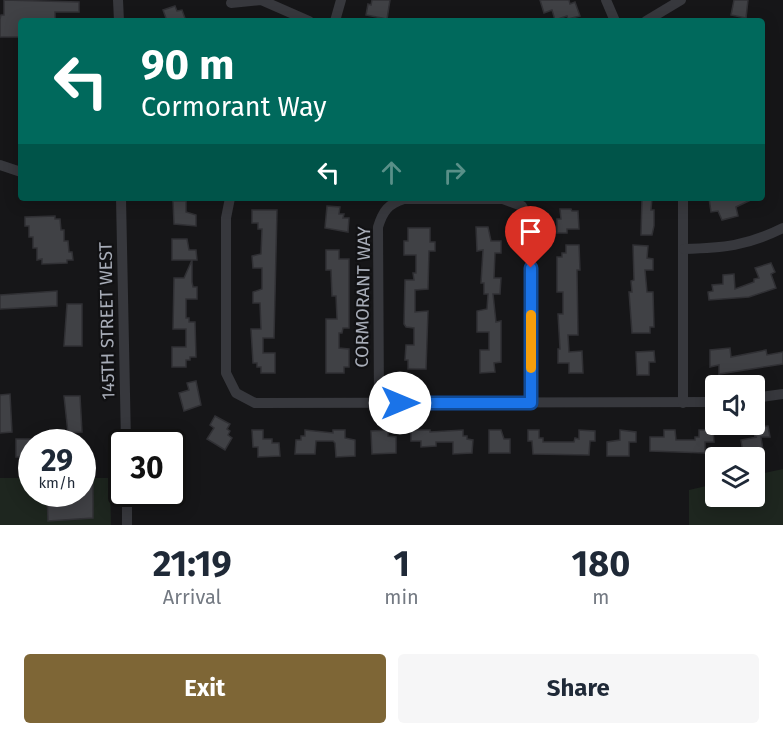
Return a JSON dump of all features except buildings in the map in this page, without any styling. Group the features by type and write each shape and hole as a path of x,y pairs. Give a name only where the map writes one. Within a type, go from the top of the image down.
{"street":[{"path":"118,0 118,18"},
{"path":"231,3 261,0 302,18"},
{"path":"336,18 340,0"},
{"path":"606,0 614,18"},
{"path":"651,18 681,0"},
{"path":"0,165 18,171"},
{"name":"145TH STREET WEST","path":"122,201 126,429"},
{"path":"229,201 226,218 226,373 236,393 255,403 705,402"},
{"name":"CORMORANT WAY","path":"379,403 378,227 382,212 398,201"},
{"name":"CORMORANT WAY","path":"508,201 522,206 531,223 531,403"},
{"path":"683,201 683,403"},
{"path":"684,249 727,248 761,239 783,228"},
{"path":"765,396 783,393"},
{"path":"127,507 127,525"}],"shaded area":[{"path":"783,469 783,525 689,525 689,490 705,486 705,507 765,507 765,473"},
{"path":"0,478 18,478 18,507 96,507 96,478 108,478 108,507 111,507 111,525 0,525"}],"slow traffic":[{"path":"531,315 531,368"}],"route":[{"path":"400,403 531,403 531,268"}]}
